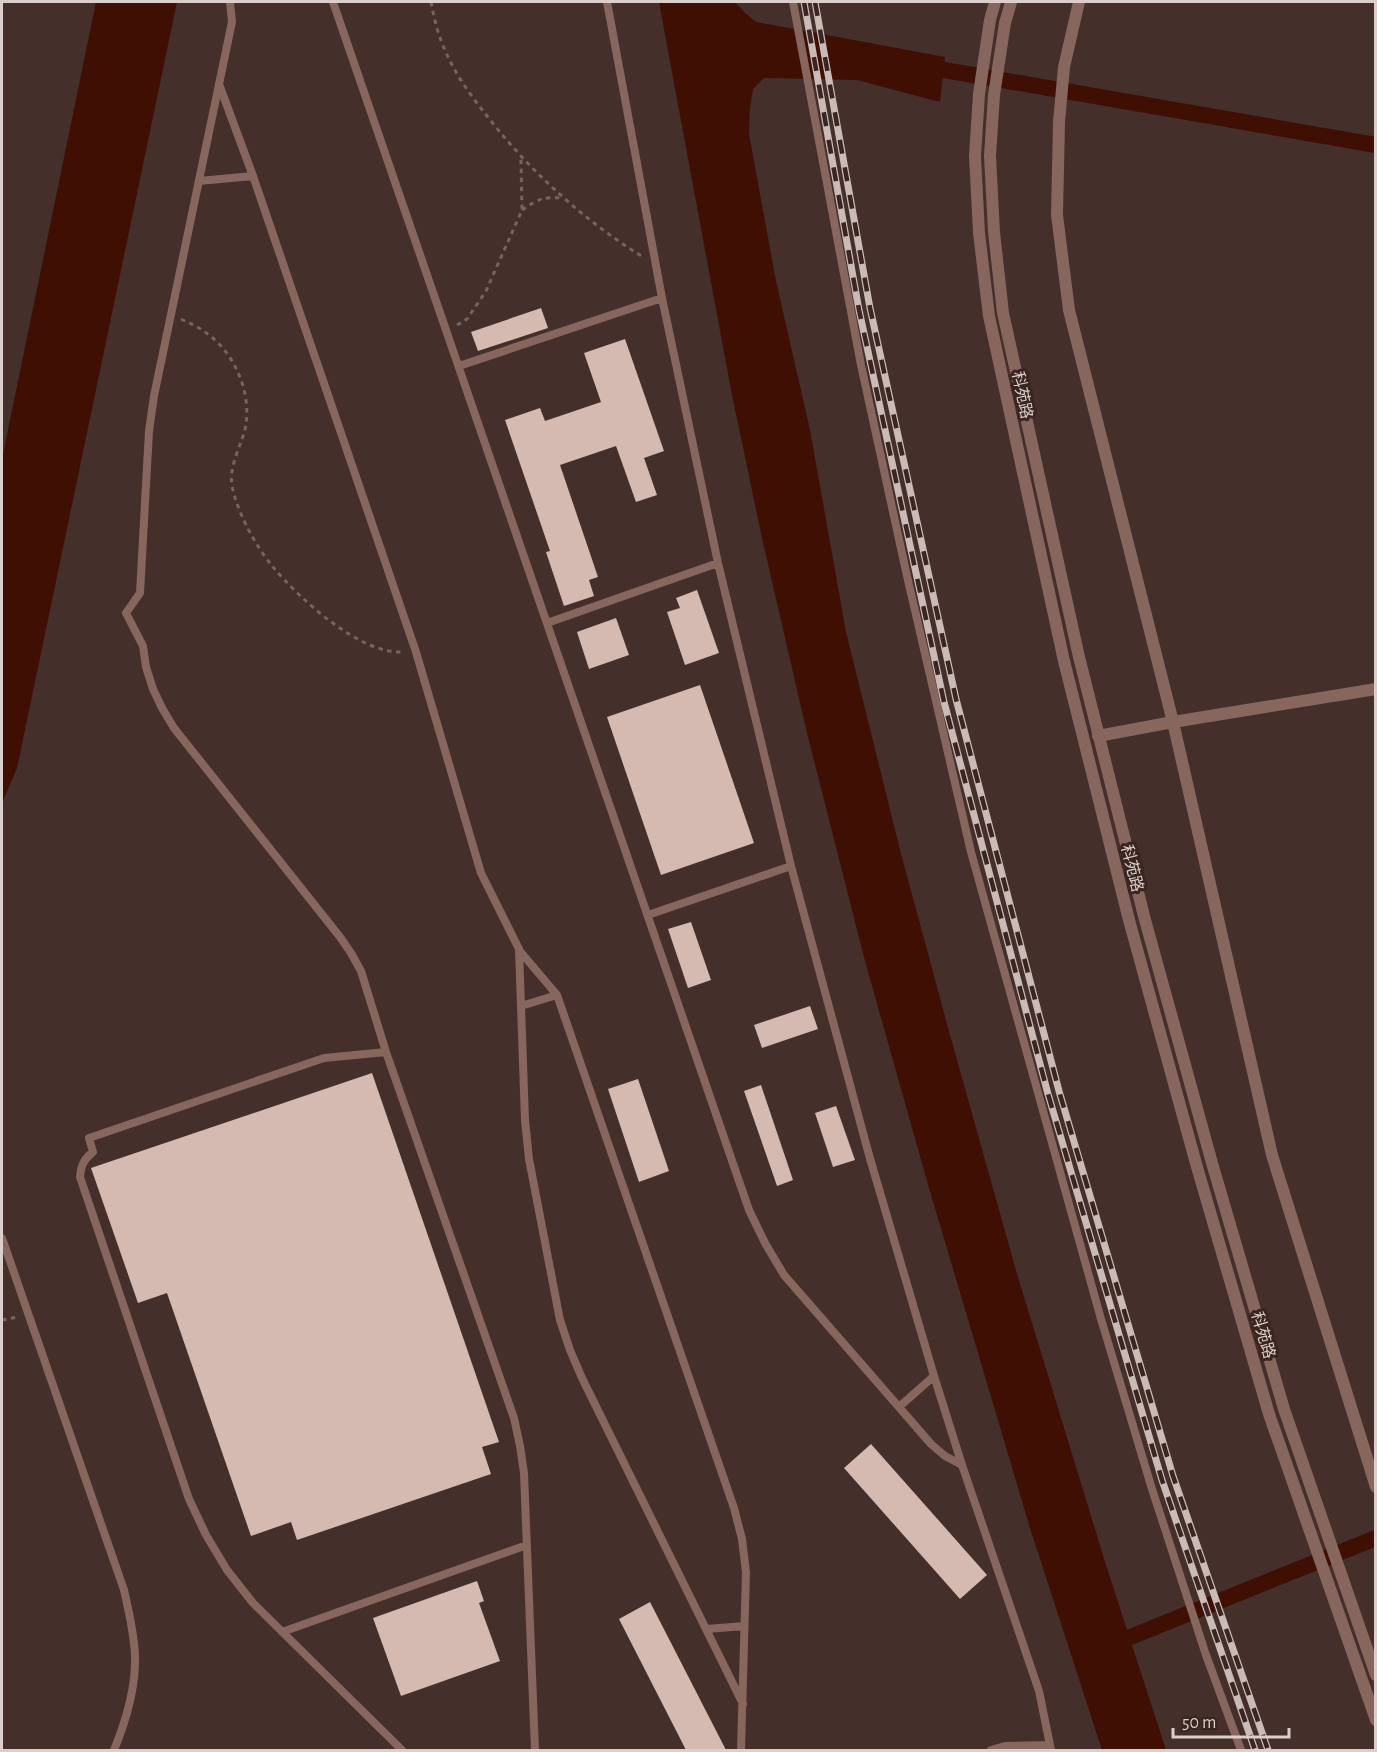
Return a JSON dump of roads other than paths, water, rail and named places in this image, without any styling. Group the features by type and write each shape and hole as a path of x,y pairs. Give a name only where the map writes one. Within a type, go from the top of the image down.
{"street":[{"name":"科苑路","path":"995,2 990,20 979,94 975,156 979,233 988,316 1064,661 1129,920 1200,1178 1269,1414 1376,1720"},
{"name":"科苑路","path":"1011,2 1005,23 994,95 990,156 994,232 1004,314 1079,657 1144,916 1212,1163 1284,1409 1376,1675"},
{"path":"1079,2 1064,67 1059,122 1057,215 1069,309 1173,722 1272,1155 1376,1488"},
{"path":"1084,740 1173,722 1376,688"}],"lane":[{"path":"230,2 232,22 154,396 149,431 140,593 126,613 143,646 146,667 153,689 174,728 351,953 360,971 386,1052 514,1418 524,1473 535,1750"},
{"path":"333,2 750,1210 765,1244 784,1275 931,1444 945,1456 962,1465"},
{"path":"607,2 662,298 718,563 791,866 869,1155 934,1376 1039,1691 1050,1748 1005,1746 992,1750"},
{"path":"794,5 861,365 971,852 1101,1319 1181,1581 1241,1750"},
{"path":"218,84 253,176 416,652 481,873 519,949 557,995 734,1508 742,1539 746,1572 741,1750"},
{"path":"199,182 253,176"},
{"path":"459,366 662,298"},
{"path":"547,623 718,563"},
{"path":"648,915 791,866"},
{"path":"519,949 525,1120 529,1159 560,1320 582,1378 743,1704"},
{"path":"521,1006 557,995"},
{"path":"386,1052 324,1058 89,1138 93,1152 85,1159 80,1177 189,1499 206,1534 227,1570 253,1603 402,1750"},
{"path":"2,1238 124,1590 132,1624 135,1656 133,1684 128,1713 114,1750"},
{"path":"899,1407 934,1376"},
{"path":"282,1632 527,1545"},
{"path":"707,1629 744,1626"}],"waterway":[{"path":"921,66 1376,145"},
{"path":"1108,1646 1376,1538"}],"railway":[{"path":"804,2 859,310 944,702 1048,1094 1162,1480 1255,1750"},
{"path":"815,2 870,308 956,699 1059,1091 1173,1476 1268,1750"}]}
